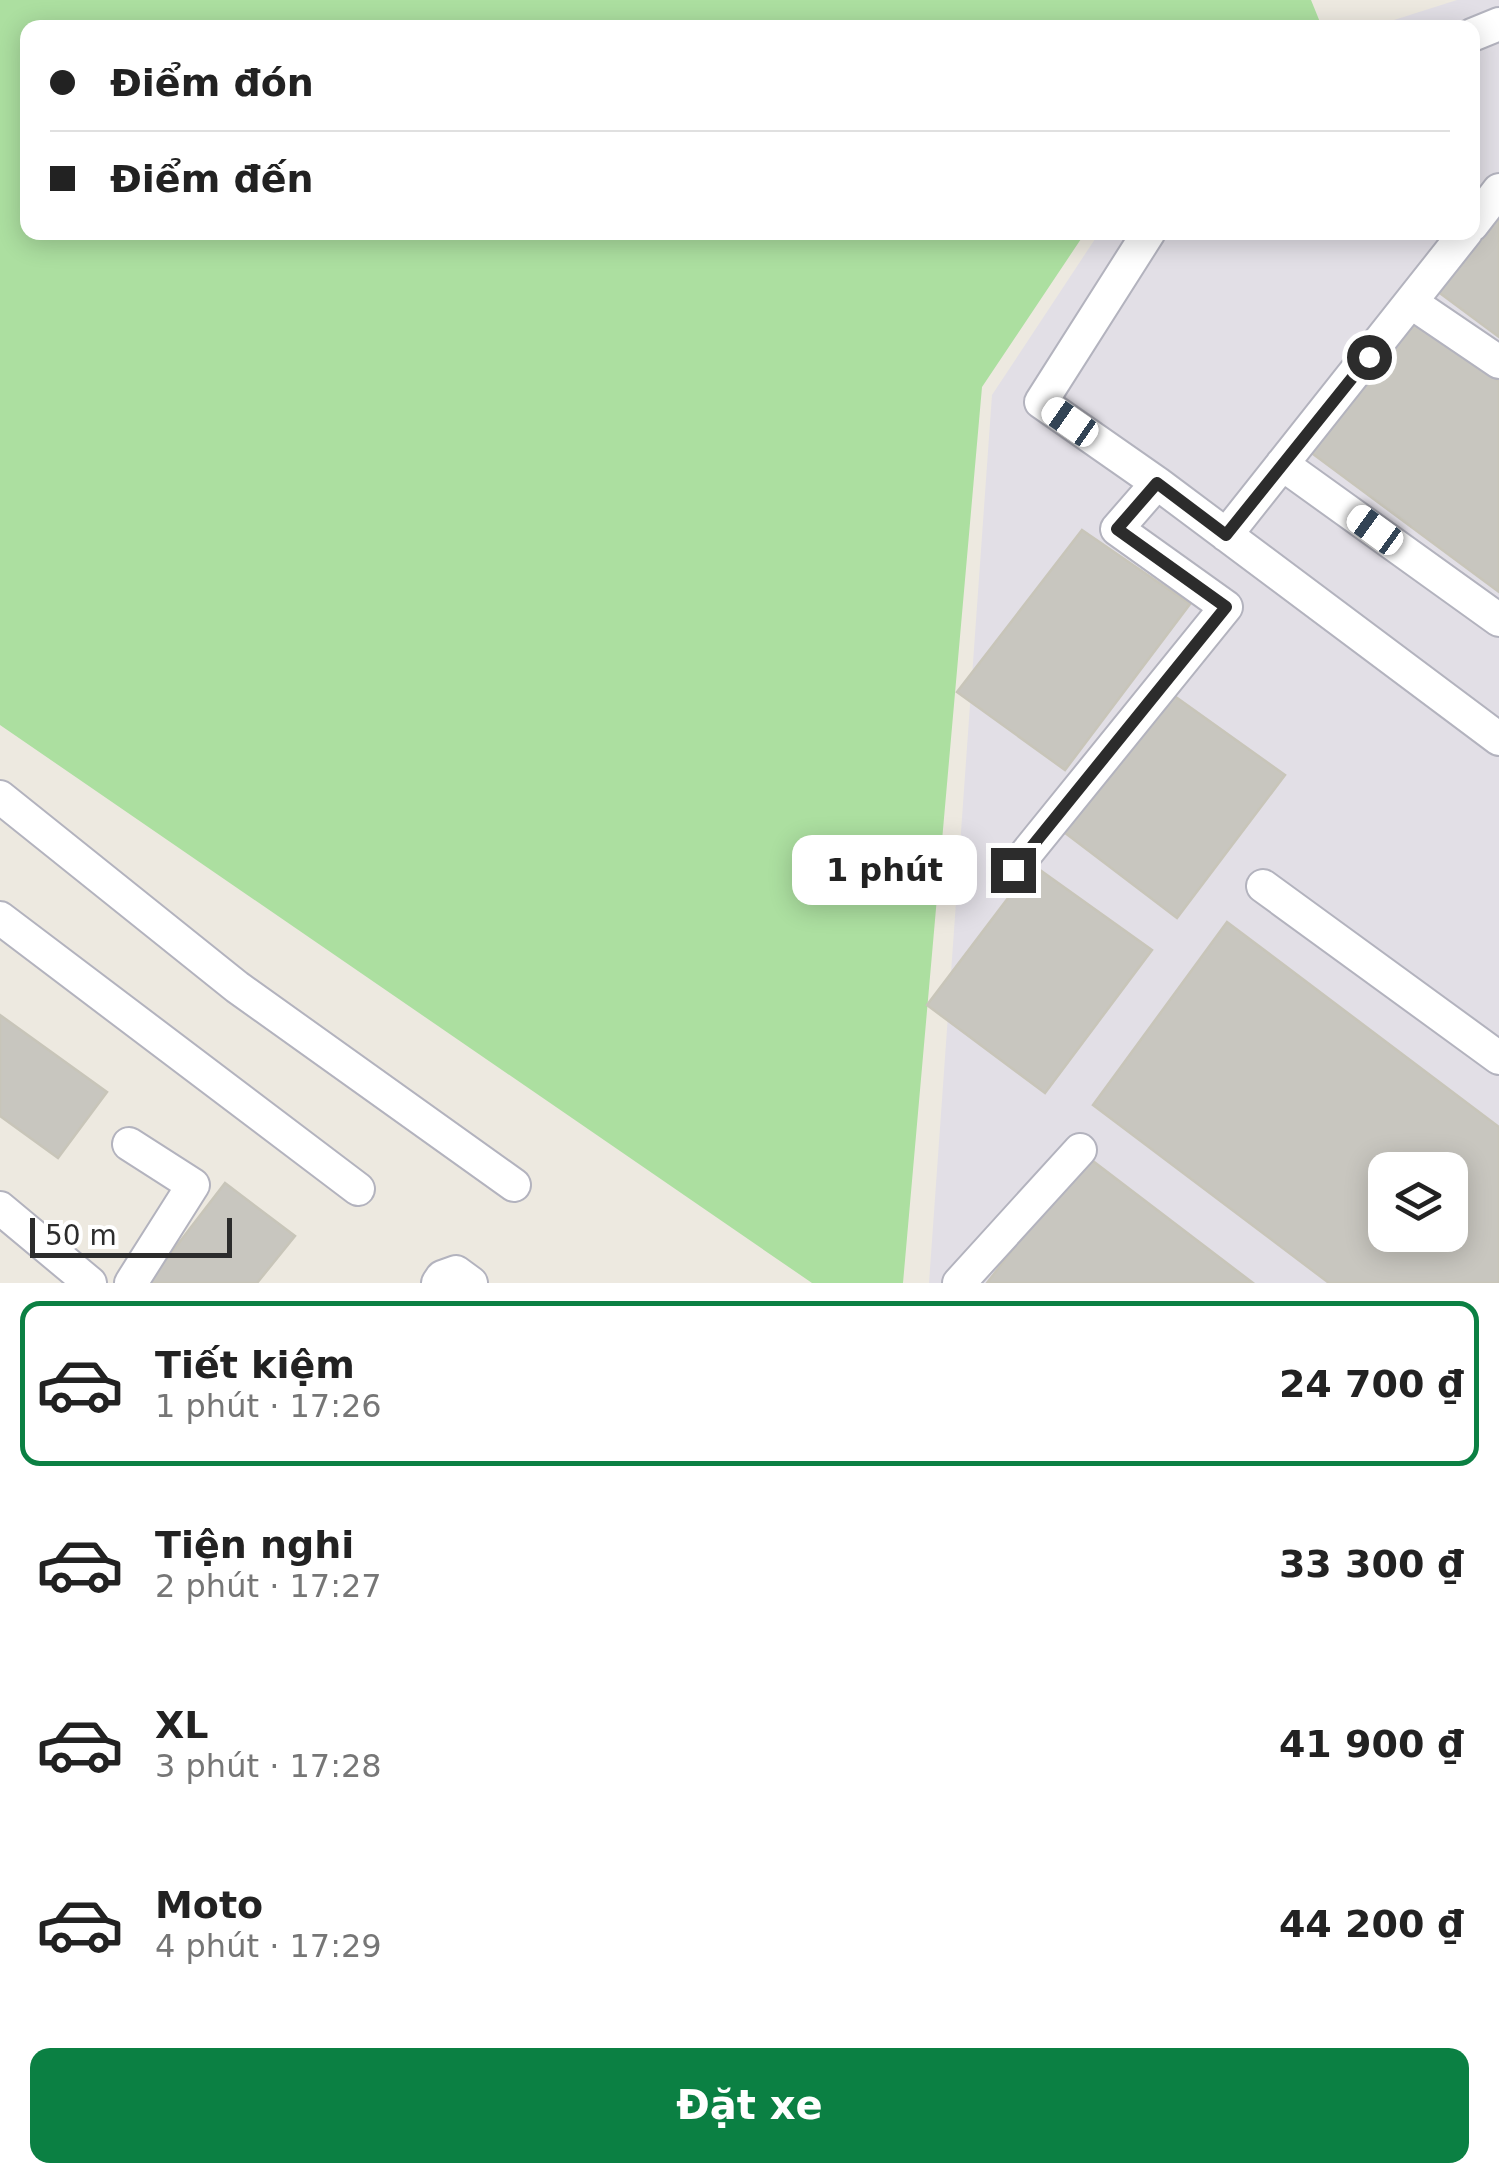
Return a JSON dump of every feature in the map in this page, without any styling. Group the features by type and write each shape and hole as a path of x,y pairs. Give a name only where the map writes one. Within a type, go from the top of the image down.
{"street":[{"path":"1480,214 1499,190"},
{"path":"1144,240 1041,402 1157,483 1499,739"},
{"path":"1226,535 1460,240"},
{"path":"1412,303 1499,362"},
{"path":"1282,464 1499,620"},
{"path":"1013,870 1226,607 1117,529 1157,483"},
{"path":"0,797 237,987 514,1185"},
{"path":"1263,886 1499,1058"},
{"path":"0,918 358,1189"},
{"path":"128,1144 194,1185 130,1283"},
{"path":"959,1283 1080,1150"},
{"path":"0,1208 90,1283"},
{"path":"438,1283 442,1277 456,1272 471,1283"}],"shaded area":[{"path":"1457,0 1499,0 1499,1283 929,1283 992,395 1094,240 1480,240 1480,20 1394,20"}],"green space":[{"path":"0,0 1311,0 1319,20 20,20 20,240 1080,240 982,387 903,1283 812,1283 0,725"}],"building":[{"path":"1499,204 1499,337 1433,288 1471,240 1480,240 1480,228"},
{"path":"1409,317 1499,381 1499,592 1309,451"},
{"path":"1082,530 1190,604 1065,770 957,692"},
{"path":"1166,690 1285,775 1177,918 1060,829"},
{"path":"1033,865 1152,950 1045,1093 927,1005"},
{"path":"1227,922 1499,1127 1499,1283 1329,1283 1093,1105"},
{"path":"0,1015 107,1092 58,1158 0,1116"},
{"path":"1085,1155 1253,1283 987,1283"},
{"path":"225,1183 295,1236 257,1283 148,1283"}],"route":[{"path":"1013,870 1226,607 1117,529 1157,483 1226,535 1369,357"}]}
